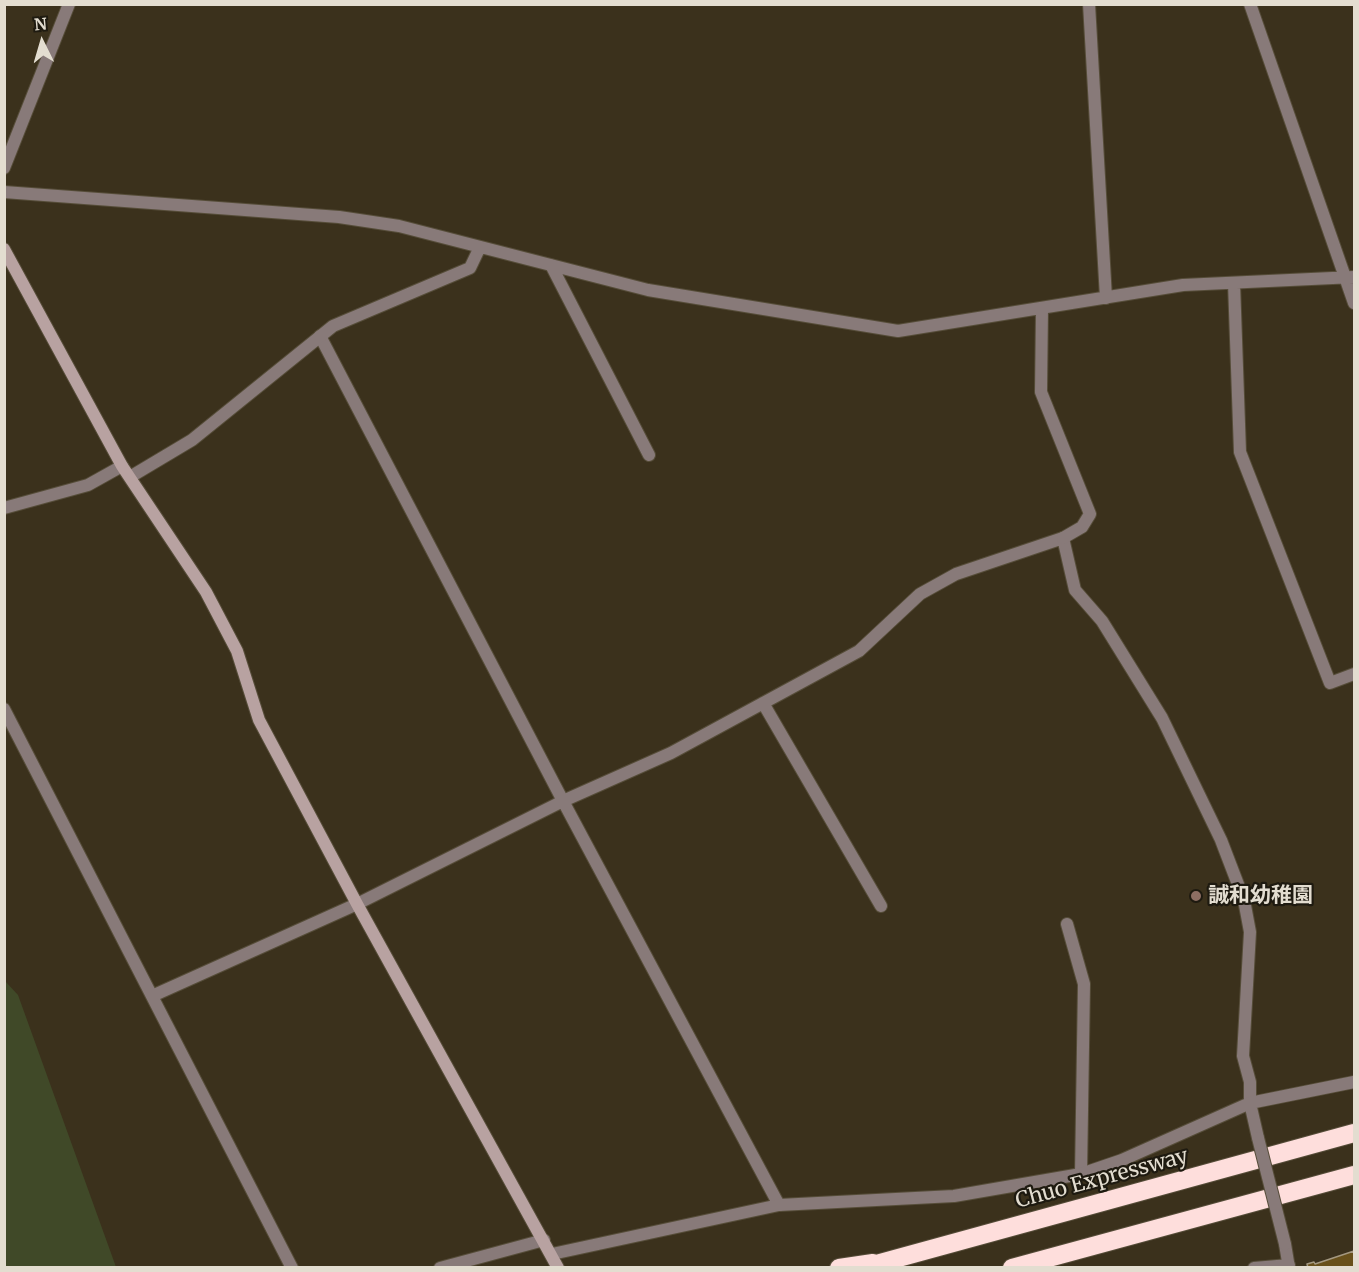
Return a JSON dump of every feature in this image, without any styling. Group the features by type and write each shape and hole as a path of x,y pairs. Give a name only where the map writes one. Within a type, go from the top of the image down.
{"highway":[{"name":"Chuo Expressway","path":"862,1268 1354,1133"},
{"path":"1012,1268 1354,1175"},
{"path":"839,1268 891,1260"}],"street":[{"path":"4,168 69,4"},
{"path":"1089,4 1106,298"},
{"path":"1250,4 1350,277 1354,303"},
{"path":"4,192 339,217 399,226 648,290 898,331 1183,285 1350,277"},
{"path":"130,477 192,440 333,326 470,268 480,247"},
{"path":"4,249 122,466 206,592 237,651 259,720 357,904 556,1262 779,1205 954,1196 1081,1174 1122,1160 1250,1103 1354,1082"},
{"path":"550,265 649,455"},
{"path":"1234,282 1240,452 1330,683 1354,674"},
{"path":"152,996 357,904 563,801 671,753 859,651 920,594 956,574 1063,538 1082,527 1090,514 1041,392 1042,308"},
{"path":"320,336 563,801 779,1205"},
{"path":"4,508 88,484 122,466"},
{"path":"1063,538 1075,590 1102,621 1162,718 1221,840 1244,900 1250,932 1243,1056 1250,1082 1250,1103 1289,1266 1254,1268"},
{"path":"763,703 881,906"},
{"path":"4,709 292,1268"},
{"path":"1066,924 1084,984 1081,1174"},
{"path":"440,1268 544,1240"}],"green space":[{"path":"5,981 18,995 116,1267 5,1267"}],"building":[{"path":"1354,1251 1354,1268 1308,1268 1307,1264 1314,1262 1315,1264"}],"place":[{"name":"誠和幼稚園","path":"1196,896"}]}
